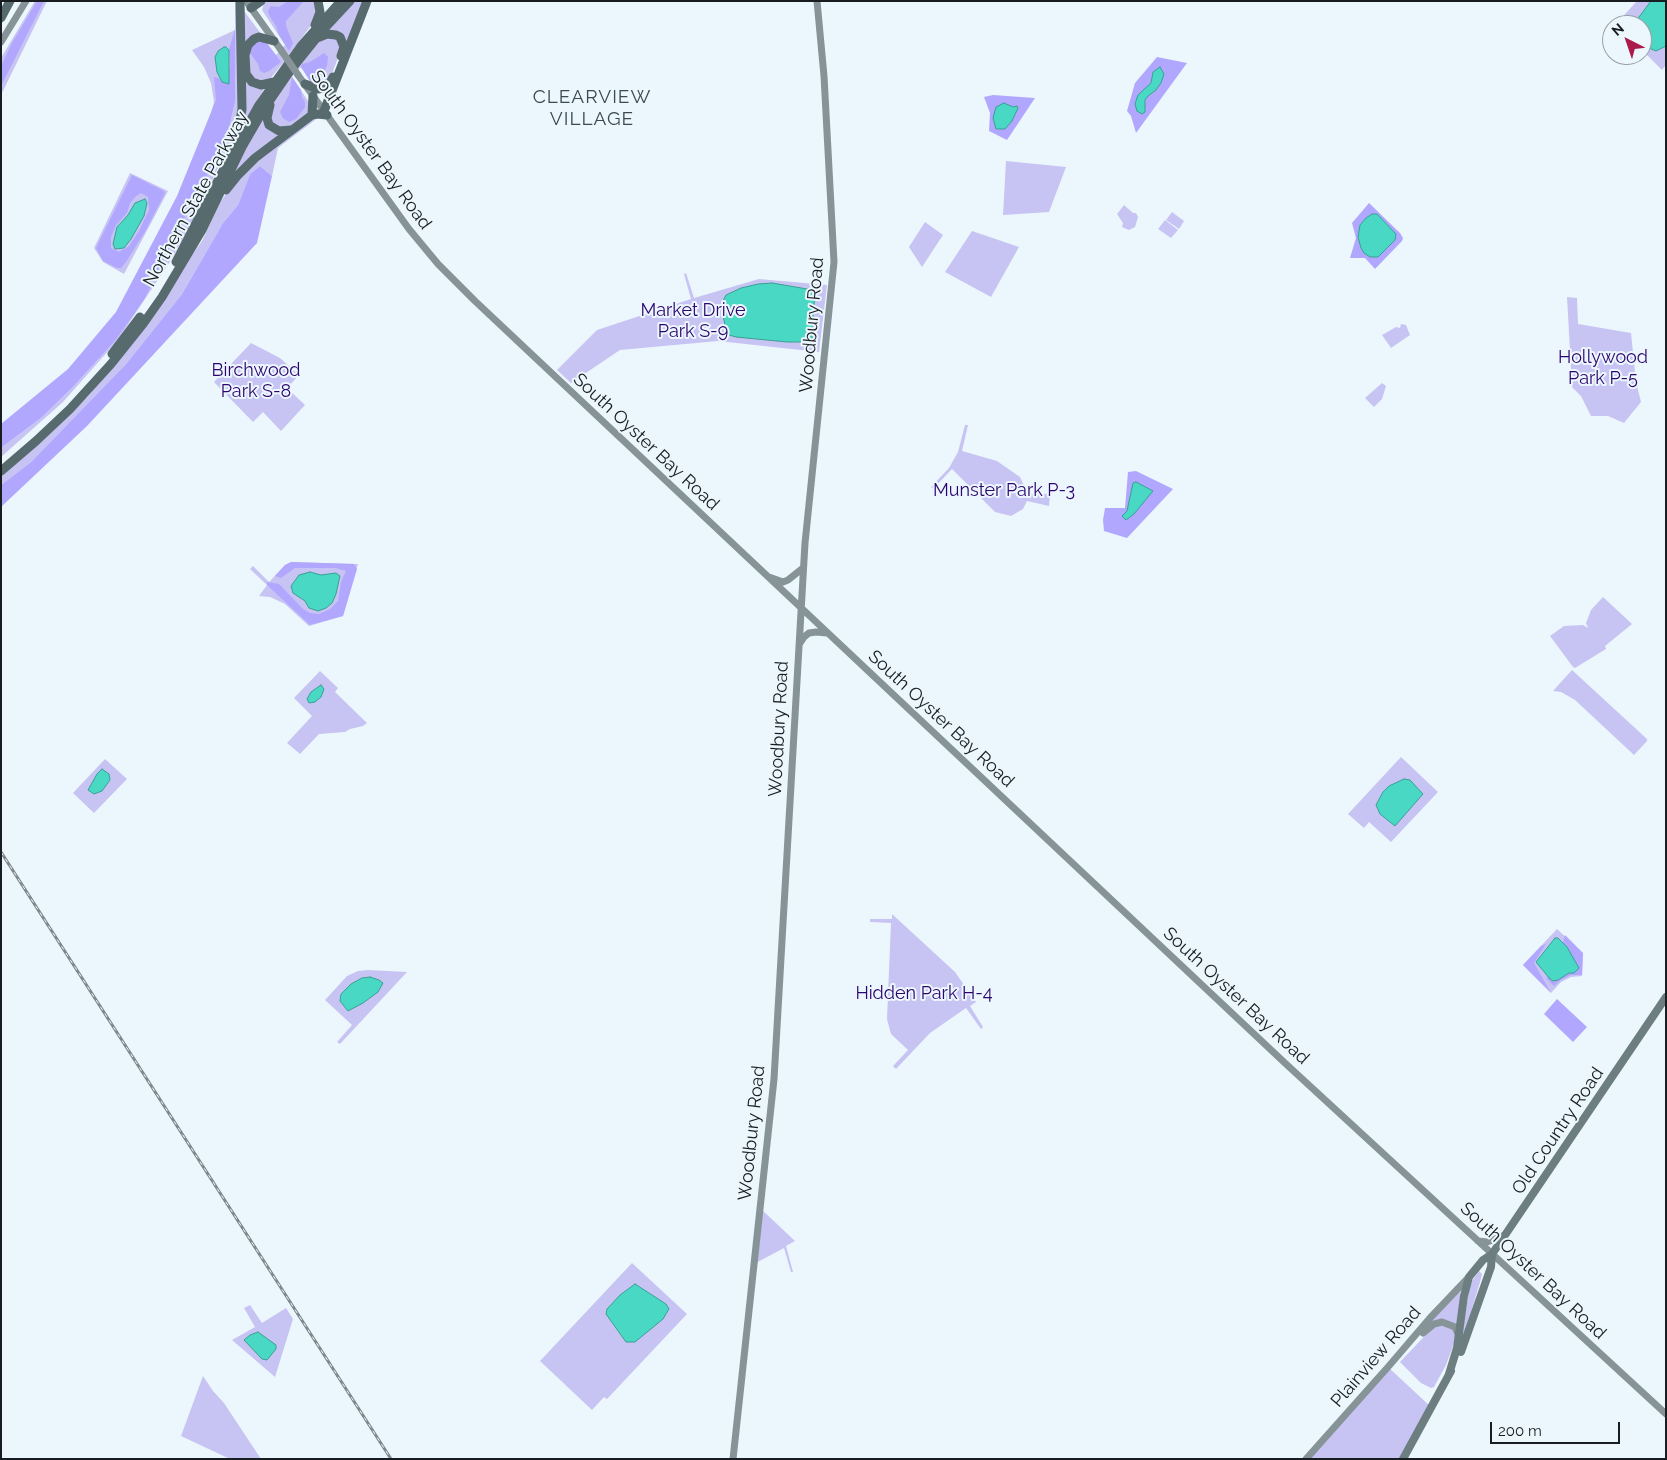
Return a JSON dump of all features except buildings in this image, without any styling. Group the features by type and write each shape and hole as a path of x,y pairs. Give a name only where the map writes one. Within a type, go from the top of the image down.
{"highway":[{"path":"1,18 10,1"},
{"path":"230,157 242,108 240,1"},
{"path":"248,5 261,1"},
{"path":"301,46 319,18 320,6 318,1"},
{"name":"Northern State Parkway","path":"1,463 70,401 104,363 139,319 181,254 230,157 274,82 301,46 341,1"},
{"name":"Northern State Parkway","path":"1,470 65,414 130,342 178,271 216,202 242,147 273,96 290,71 350,1"},
{"path":"216,202 248,164 312,115 325,113 367,1"},
{"path":"304,84 318,89 328,86 343,52 344,43 336,35 327,34 317,38"},
{"path":"274,41 259,37 251,40 246,48 245,62 246,74 252,82 261,85 274,82"},
{"path":"273,96 267,112 269,125 282,132 293,130"},
{"path":"312,115 313,96"}],"main road":[{"path":"1,42 26,1"},
{"name":"Woodbury Road","path":"733,1459 774,1079 803,568 834,262 824,76 817,1"},
{"name":"South Oyster Bay Road","path":"248,5 392,208 438,264 479,305 827,633 1666,1414"},
{"path":"767,576 783,582 803,568"},
{"path":"799,645 809,633 827,633"},
{"name":"Old Country Road","path":"1469,1277 1483,1260 1492,1254 1506,1235 1666,997"},
{"path":"1478,1241 1487,1242 1506,1235"},
{"path":"1403,1459 1460,1354 1488,1277 1492,1254"},
{"path":"1449,1374 1459,1337 1464,1296 1469,1277"},
{"name":"Plainview Road","path":"1306,1459 1406,1348 1430,1318 1469,1277"},
{"path":"1406,1348 1428,1328 1440,1322 1452,1324 1459,1337"}],"green space":[{"path":"35,1 47,1 1,95 1,58"},
{"path":"267,1 315,1 317,5 315,20 283,63 270,79 265,82 250,78 248,46 266,42 276,55 285,45 262,10 264,3"},
{"path":"354,1 364,1 345,50 328,28"},
{"path":"1637,1 1666,1 1666,65 1662,70 1652,60 1652,15 1624,15"},
{"path":"235,2 237,4 239,106 236,130 192,223 169,263 117,341 63,402 1,457 1,448 41,418 72,388 116,340 144,298 191,205 226,142 235,102 208,125 214,102 211,83 204,67 192,50 235,30"},
{"path":"244,11 262,35 243,49"},
{"path":"326,36 337,38 342,48 329,81 325,85 312,84 301,67 292,77 310,104 309,114 289,128 276,129 268,115 283,84 322,38"},
{"path":"243,72 264,89 243,124"},
{"path":"263,116 280,133 232,178 236,166"},
{"path":"316,116 319,117 278,148 272,176 260,166 250,174 238,205 223,223 182,294 126,364 31,462 1,485 1,475 53,431 90,394 202,241 221,201 242,172"},
{"path":"1006,161 1066,167 1049,212 1003,215"},
{"path":"130,173 168,191 124,274 103,262 94,248"},
{"path":"1124,205 1133,213 1136,213 1138,217 1135,227 1129,230 1122,227 1123,223 1117,214"},
{"path":"1172,212 1184,221 1179,229 1166,220"},
{"path":"1165,220 1178,230 1171,238 1158,229"},
{"path":"925,222 943,235 922,267 909,247"},
{"path":"972,231 1019,247 991,297 945,272"},
{"name":"Market Drive Park S-9","path":"686,273 694,298 759,279 827,285 819,352 718,341 620,350 571,383 557,370 597,330 691,299 684,274"},
{"name":"Hollywood Park P-5","path":"1567,297 1577,298 1578,324 1631,333 1636,382 1641,402 1624,423 1608,416 1591,416 1581,396 1572,387"},
{"path":"1401,324 1406,325 1410,335 1391,348 1382,335 1396,327 1400,328"},
{"name":"Birchwood Park S-8","path":"251,343 280,358 299,375 287,388 305,405 281,431 263,412 253,422 214,382"},
{"path":"1382,383 1386,386 1382,399 1374,407 1365,398"},
{"name":"Munster Park P-3","path":"965,425 968,425 962,451 997,461 1020,477 1028,494 1050,494 1049,506 1027,501 1023,509 1011,516 995,512 952,469 933,489 931,487 949,468 958,452"},
{"path":"291,562 358,564 343,616 309,626 285,604 270,597 259,596 267,585 250,569 253,566 269,582 285,565"},
{"path":"1603,597 1632,624 1605,646 1606,649 1575,668 1550,636 1564,626 1583,625 1588,628 1586,623 1591,610"},
{"path":"1572,670 1647,739 1634,755 1575,700 1561,692 1553,691"},
{"path":"320,671 338,688 335,692 367,723 345,732 319,734 300,754 287,743 312,716 294,698"},
{"path":"1401,757 1438,792 1391,842 1369,822 1364,828 1348,814"},
{"path":"105,759 127,779 94,813 73,793"},
{"name":"Hidden Park H-4","path":"892,914 955,972 976,1002 970,1006 983,1027 981,1029 966,1008 930,1033 896,1069 893,1066 908,1050 891,1034 887,1019 891,923 870,922 870,919 892,919"},
{"path":"1557,929 1583,953 1582,976 1571,977 1561,982 1551,993 1523,965"},
{"path":"358,971 407,972 340,1044 337,1042 352,1025 325,1000 347,976"},
{"path":"760,1208 795,1241 786,1246 793,1272 791,1272 784,1248 754,1264"},
{"path":"632,1263 687,1314 607,1399 604,1397 592,1410 540,1361"},
{"path":"1479,1271 1482,1274 1480,1282 1464,1335 1462,1335 1470,1284"},
{"path":"1461,1287 1458,1326 1442,1319 1435,1320 1429,1324"},
{"path":"250,1305 262,1323 286,1308 293,1319 275,1377 232,1340 255,1327 244,1308"},
{"path":"1440,1324 1451,1328 1455,1332 1456,1338 1446,1365 1434,1387 1431,1388 1421,1383 1400,1362 1435,1325"},
{"path":"1388,1367 1431,1407 1403,1459 1306,1459"},
{"path":"203,1376 224,1403 261,1459 230,1459 181,1436"}],"shaded area":[{"path":"37,1 44,1 1,86 1,66 12,43"},
{"path":"288,1 303,2 286,21 286,26 293,43 289,51 268,11 271,6 279,7"},
{"path":"1651,1 1666,1 1666,46 1656,51 1652,49 1652,15 1640,15"},
{"path":"235,29 235,102 226,142 191,205 145,298 116,340 72,388 41,418 1,448 1,424 68,369 116,312 177,196 216,100 214,77 222,82 230,66 229,50"},
{"path":"253,41 266,42 281,62 269,71 264,73 260,71 258,64 250,53"},
{"path":"224,47 229,50 229,84 222,82 217,72 215,57 218,51"},
{"path":"324,53 328,57 327,66 323,73 310,81 301,67 302,64 310,62"},
{"path":"1157,57 1187,63 1136,133 1131,116 1127,111 1135,83"},
{"path":"1160,67 1164,74 1161,83 1145,100 1145,112 1142,114 1137,111 1135,104 1138,95 1151,83 1153,72"},
{"path":"292,77 301,90 305,107 296,119 289,122 283,118 280,112 289,95"},
{"path":"993,95 1035,98 1007,140 989,131 990,113 984,97"},
{"path":"1004,103 1013,107 1017,106 1018,108 1012,121 1005,129 996,129 993,118 996,107"},
{"path":"260,166 272,176 257,243 87,426 1,507 1,485 31,462 126,364 182,294 223,223 238,205 250,174"},
{"path":"132,175 164,191 165,193 146,230 121,268 103,261 96,248","holes":["141,193 148,197 149,210 129,246 119,252 111,248 111,237 116,225 127,213 130,203"]},
{"path":"145,199 147,203 144,216 131,239 124,248 115,249 113,244 117,227 128,215 135,203"},
{"path":"1369,203 1403,238 1375,269 1365,258 1350,258 1356,238 1352,223"},
{"path":"1372,214 1377,214 1396,234 1395,240 1378,257 1370,257 1364,253 1358,237 1360,225"},
{"path":"772,283 813,290 815,293 812,338 808,342 787,342 729,335 726,330 721,305 726,295 741,288"},
{"path":"1136,471 1173,489 1127,538 1104,531 1105,508 1125,508 1128,472"},
{"path":"1136,482 1153,491 1134,514 1126,520 1122,516 1127,511 1133,483"},
{"path":"291,562 354,564 357,569 343,616 310,625 267,585 267,582 279,584 303,609 310,613 319,614 330,609 338,601 341,582 346,571 336,568 295,568 281,578 275,576 285,565"},
{"path":"310,572 321,575 336,573 340,576 332,603 318,611 309,608 305,601 293,593 291,586 299,575"},
{"path":"321,685 324,689 321,697 315,702 309,703 307,699 311,692"},
{"path":"102,769 109,774 110,780 102,791 94,794 88,790"},
{"path":"1404,779 1410,780 1423,794 1395,826 1380,814 1376,805 1383,792 1389,786"},
{"path":"1565,935 1583,953 1582,975 1571,975 1554,986 1547,979 1548,972 1560,954"},
{"path":"1555,938 1558,938 1567,947 1579,968 1574,973 1569,973 1553,981 1536,962"},
{"path":"1546,944 1534,963 1551,993 1523,965 1541,946"},
{"path":"370,977 383,983 378,992 348,1011 340,1001 341,994 351,984 362,978"},
{"path":"1557,999 1587,1027 1573,1042 1544,1014"},
{"path":"635,1284 666,1304 669,1309 663,1319 635,1342 626,1342 606,1314 607,1309 620,1295"},
{"path":"258,1332 276,1345 276,1349 267,1360 262,1359 244,1340"}],"railway":[{"path":"1,852 391,1459"}],"district":[{"name":"CLEARVIEW VILLAGE","path":"592,108"}]}
